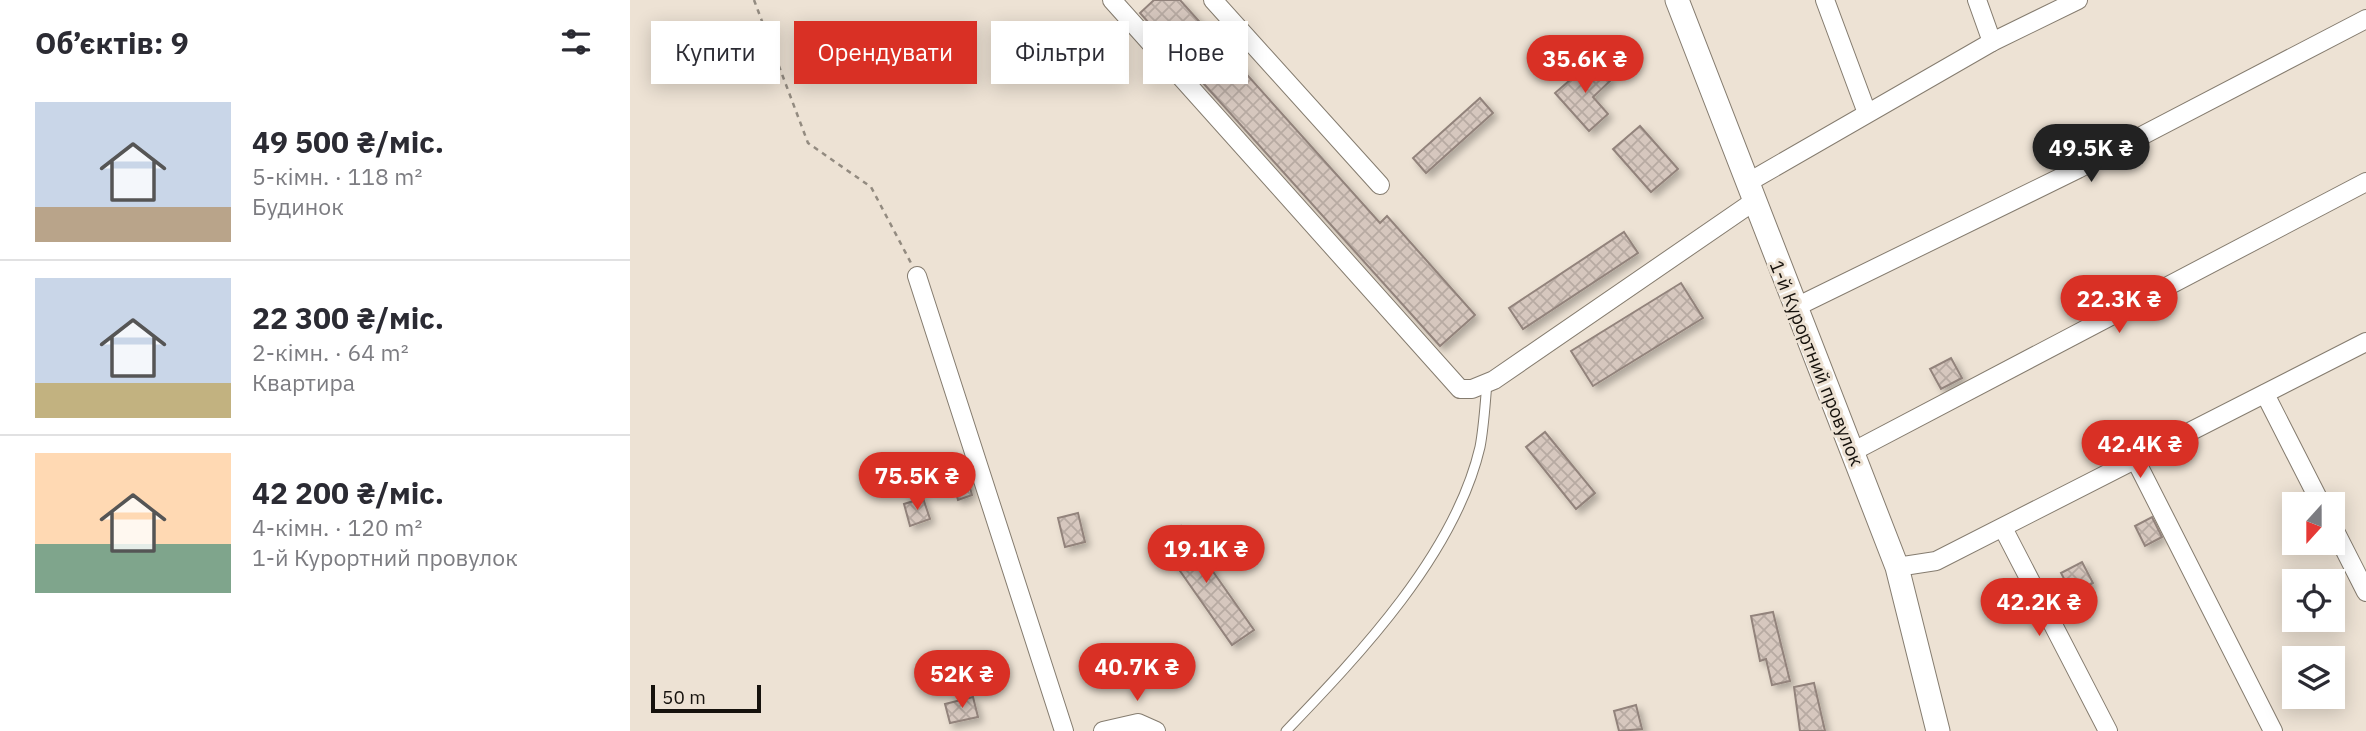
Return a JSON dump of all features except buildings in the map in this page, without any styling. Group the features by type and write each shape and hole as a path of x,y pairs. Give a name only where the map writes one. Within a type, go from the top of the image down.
{"street":[{"path":"1112,0 1460,389 1472,389 1487,383 1750,193 1867,113 1992,42 2078,0"},
{"path":"1213,0 1380,185"},
{"name":"1-й Курортний провулок","path":"1677,0 1898,567 1938,731"},
{"path":"1825,0 1867,113"},
{"path":"1977,0 1992,42"},
{"path":"1796,307 2078,169 2366,19"},
{"path":"1852,452 2366,182"},
{"path":"917,276 1064,731"},
{"path":"1898,567 1936,561 2366,342"},
{"path":"2265,394 2315,492"},
{"path":"2136,461 2273,731"},
{"path":"2003,528 2108,731"},
{"path":"2345,551 2366,592"},
{"path":"1103,731 1138,723 1156,731"}],"lane":[{"path":"1286,731 1399,605 1432,558 1467,485 1480,446 1487,383"}],"path":[{"path":"754,0 808,143 871,187 917,276"}]}
